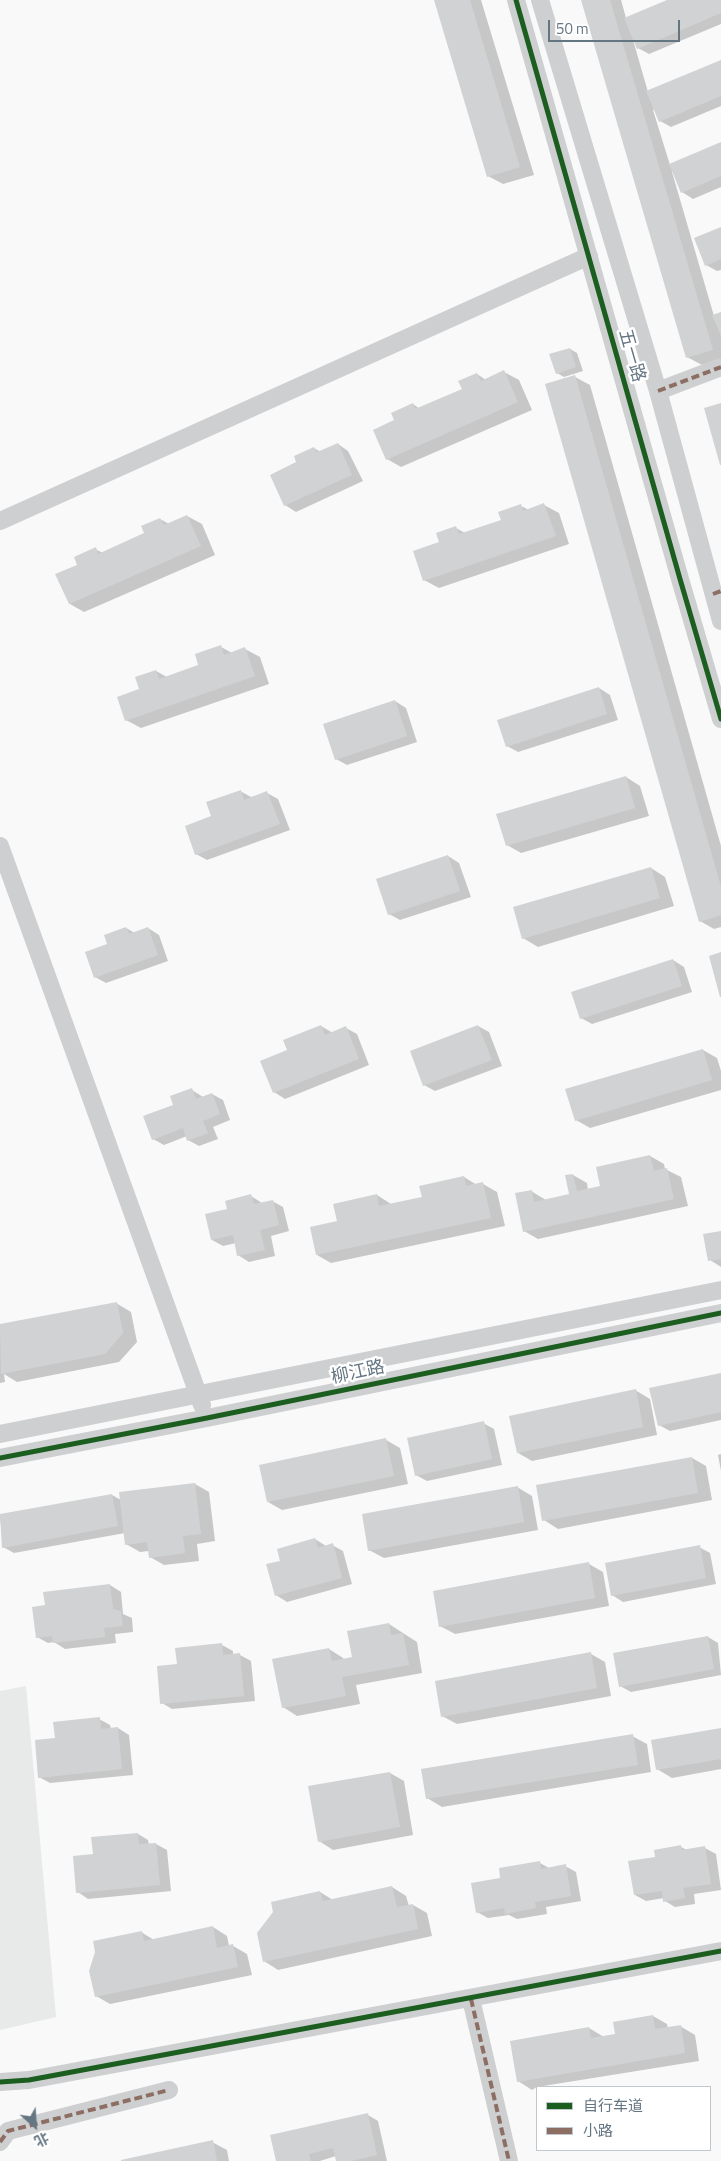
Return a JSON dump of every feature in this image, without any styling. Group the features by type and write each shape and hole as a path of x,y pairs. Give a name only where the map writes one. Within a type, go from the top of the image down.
{"street":[{"name":"五一路","path":"516,0 721,719"},
{"name":"五一路","path":"540,0 658,391 707,571 717,593 721,621"},
{"path":"0,521 589,256"},
{"path":"658,391 721,367"},
{"path":"680,579 707,571"},
{"path":"0,846 207,1418"},
{"name":"柳江路","path":"0,1434 199,1396 721,1290"},
{"name":"柳江路","path":"0,1458 207,1418 721,1313"},
{"path":"0,2082 29,2080 721,1951"},
{"path":"471,1999 509,2161"},
{"path":"0,2142 8,2131 169,2090"}],"shaded area":[{"path":"26,1686 56,2017 0,2030 0,1691"}],"building":[{"path":"434,0 470,0 520,167 487,177"},
{"path":"581,0 610,0 713,350 686,358"},
{"path":"667,0 721,0 721,13 637,49 624,18"},
{"path":"721,60 721,96 659,122 646,91"},
{"path":"721,142 721,176 681,193 669,164"},
{"path":"721,227 721,259 705,266 694,238"},
{"path":"721,312 721,336 712,315"},
{"path":"570,348 576,367 556,374 549,354"},
{"path":"504,370 518,402 386,460 373,430 394,420 391,413 413,403 415,409 462,389 458,381 477,373 481,381"},
{"path":"575,375 721,887 721,915 699,922 545,384"},
{"path":"721,403 721,465 720,465 704,408"},
{"path":"338,443 352,475 284,506 270,475 296,462 294,456 314,447 317,452"},
{"path":"544,503 556,536 423,581 413,551 439,542 436,533 456,526 459,534 501,520 498,512 521,504 523,511"},
{"path":"187,515 201,546 69,604 55,574 77,565 74,557 96,547 98,554 144,533 141,526 160,518 164,525"},
{"path":"221,645 224,655 245,647 255,676 125,721 117,697 139,689 135,677 156,670 159,679 198,665 195,654"},
{"path":"599,687 607,714 506,747 497,720"},
{"path":"395,700 407,736 335,760 323,724"},
{"path":"626,776 635,808 506,846 496,814"},
{"path":"241,790 244,800 267,791 280,824 195,855 185,826 211,816 206,802"},
{"path":"448,855 460,891 388,915 376,879"},
{"path":"651,867 660,898 522,939 513,907"},
{"path":"126,927 129,934 148,927 158,955 94,978 85,952 107,944 104,935"},
{"path":"721,952 721,997 720,997 709,956"},
{"path":"673,959 682,986 580,1019 571,992"},
{"path":"321,1025 325,1035 346,1026 359,1059 273,1093 260,1061 287,1050 283,1040"},
{"path":"478,1025 492,1060 423,1086 410,1051"},
{"path":"703,1049 712,1080 575,1121 565,1089"},
{"path":"192,1088 196,1099 212,1093 220,1114 203,1121 208,1133 187,1141 183,1128 152,1140 143,1116 173,1105 170,1096"},
{"path":"650,1155 654,1171 667,1168 674,1199 523,1232 515,1193 532,1190 534,1202 569,1194 565,1175 573,1174 577,1191 600,1186 596,1167"},
{"path":"464,1176 466,1186 483,1182 491,1218 316,1255 310,1227 337,1221 333,1204 377,1194 379,1206 422,1197 419,1186"},
{"path":"251,1194 254,1204 273,1200 279,1225 260,1230 265,1250 237,1256 233,1235 211,1240 205,1214 227,1209 225,1201"},
{"path":"721,1231 721,1259 708,1261 703,1234"},
{"path":"117,1302 123,1333 105,1354 1,1374 0,1324"},
{"path":"721,1373 721,1412 658,1426 649,1388"},
{"path":"636,1389 643,1427 517,1453 509,1416"},
{"path":"484,1421 492,1459 415,1476 407,1438"},
{"path":"386,1438 394,1476 267,1502 259,1465"},
{"path":"692,1457 698,1493 542,1521 536,1485"},
{"path":"195,1483 201,1534 183,1536 185,1553 149,1558 147,1542 125,1545 119,1492"},
{"path":"518,1486 524,1522 368,1551 362,1514"},
{"path":"112,1494 118,1526 2,1548 0,1514"},
{"path":"315,1538 318,1548 333,1543 342,1578 275,1596 266,1564 280,1561 277,1549"},
{"path":"700,1545 706,1578 611,1596 605,1563"},
{"path":"589,1562 595,1598 439,1627 433,1591"},
{"path":"110,1584 113,1609 121,1611 123,1626 104,1628 105,1637 53,1643 52,1636 36,1638 32,1607 45,1605 43,1592"},
{"path":"389,1623 391,1635 403,1633 409,1665 342,1677 346,1696 282,1708 272,1659 329,1648 332,1661 352,1657 347,1631"},
{"path":"708,1636 714,1669 619,1687 613,1653"},
{"path":"222,1643 223,1655 240,1653 244,1696 160,1704 157,1666 177,1664 175,1648"},
{"path":"591,1652 597,1688 441,1717 435,1681"},
{"path":"100,1717 101,1729 118,1727 122,1769 38,1778 35,1740 55,1738 53,1722"},
{"path":"721,1728 721,1759 656,1770 651,1740"},
{"path":"633,1734 638,1765 426,1799 421,1769"},
{"path":"390,1772 400,1827 318,1842 308,1786"},
{"path":"138,1833 139,1844 156,1843 160,1885 76,1893 73,1856 93,1854 91,1837"},
{"path":"681,1845 682,1850 705,1846 711,1884 683,1888 685,1898 663,1902 662,1891 634,1895 628,1861 655,1857 654,1850"},
{"path":"540,1861 541,1869 566,1864 571,1896 535,1902 536,1908 505,1914 504,1908 476,1913 471,1883 500,1878 499,1868"},
{"path":"392,1886 397,1907 413,1904 418,1929 263,1962 257,1933 273,1912 271,1902 320,1891 323,1901"},
{"path":"213,1926 217,1948 233,1944 238,1967 95,1997 89,1971 95,1952 93,1941 142,1931 144,1941"},
{"path":"653,2015 655,2029 681,2025 685,2053 517,2082 510,2041 589,2027 591,2038 615,2034 613,2022"},
{"path":"368,2113 377,2155 351,2161 336,2161 333,2148 309,2154 311,2161 276,2161 270,2135"},
{"path":"213,2140 217,2161 121,2161 121,2160"}],"marked path":[{"path":"658,391 721,367"},
{"path":"713,594 721,591"},
{"path":"471,1999 509,2161"},
{"path":"0,2142 8,2131 169,2090"}],"cycle path":[{"path":"516,0 721,719"},
{"path":"0,1458 207,1418 721,1313"},
{"path":"0,2082 29,2080 721,1951"}]}
